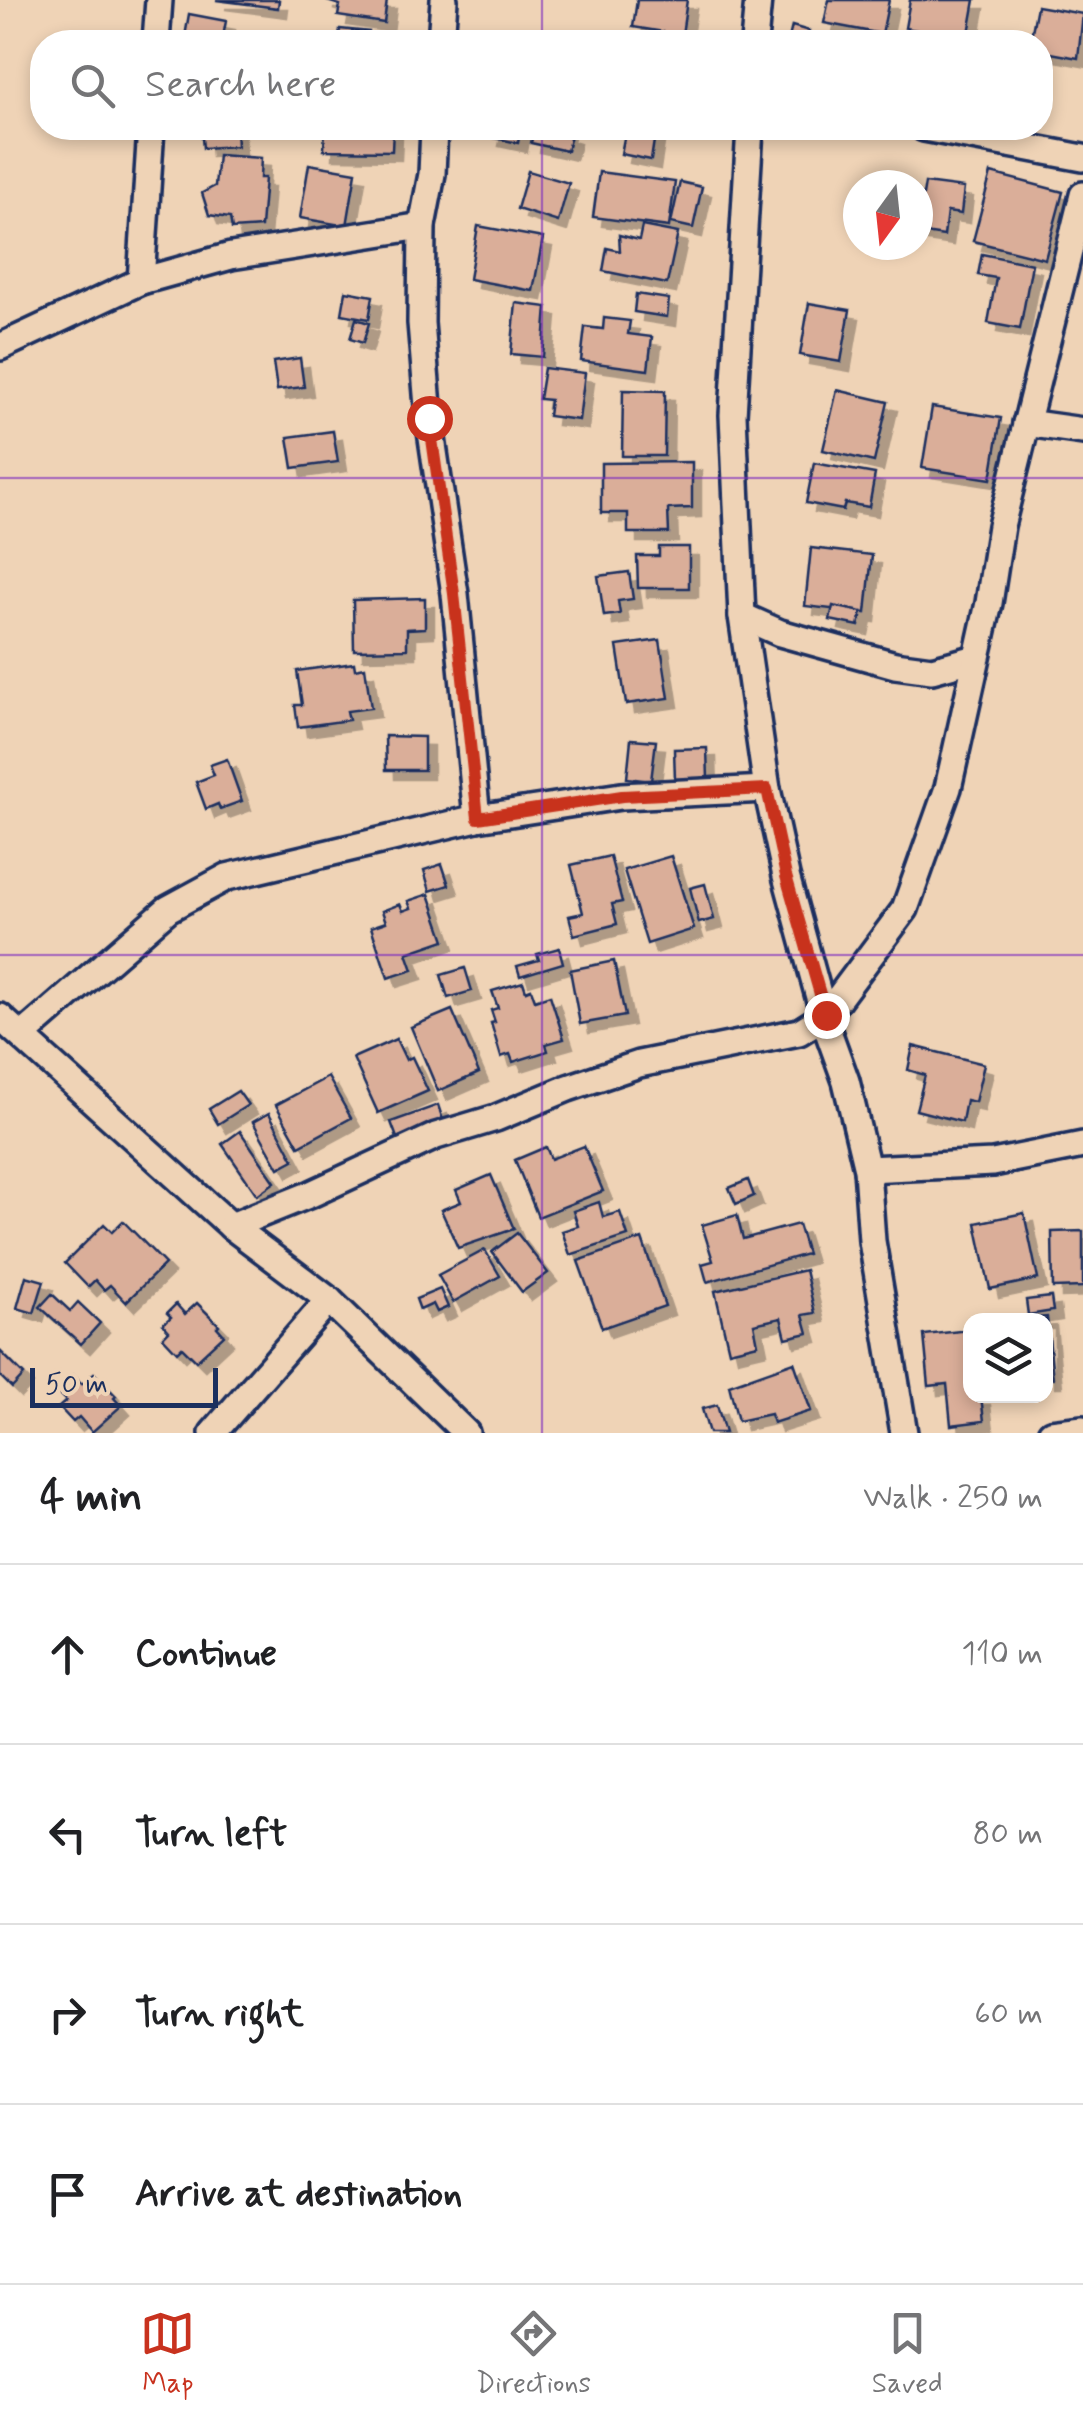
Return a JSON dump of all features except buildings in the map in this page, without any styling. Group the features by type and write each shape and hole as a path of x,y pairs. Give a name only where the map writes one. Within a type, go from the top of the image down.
{"street":[{"path":"157,30 158,0"},
{"path":"441,30 444,0"},
{"path":"755,30 758,0"},
{"path":"141,281 150,140"},
{"path":"433,140 432,174 422,226 421,323 478,818"},
{"path":"749,140 734,415 742,616 767,789 786,876 867,1169 872,1241 904,1433"},
{"path":"988,140 1083,158"},
{"path":"231,1226 312,1194 436,1136 496,1118 568,1088 639,1064 799,1032 826,1015 906,908 948,788 989,603 1001,526 1083,195"},
{"path":"0,347 141,281 231,256 422,226"},
{"path":"1026,423 1083,431"},
{"path":"742,616 780,633 895,665 932,670 976,658"},
{"path":"22,1036 168,909 227,877 478,818 622,796 767,789"},
{"path":"0,1016 231,1226 330,1300 466,1433"},
{"path":"867,1169 993,1162 1083,1145"},
{"path":"212,1433 330,1300"},
{"path":"1052,1433 1083,1428"}],"route":[{"path":"429,418 454,594 478,818 622,796 767,789 786,876 826,1015"}]}
